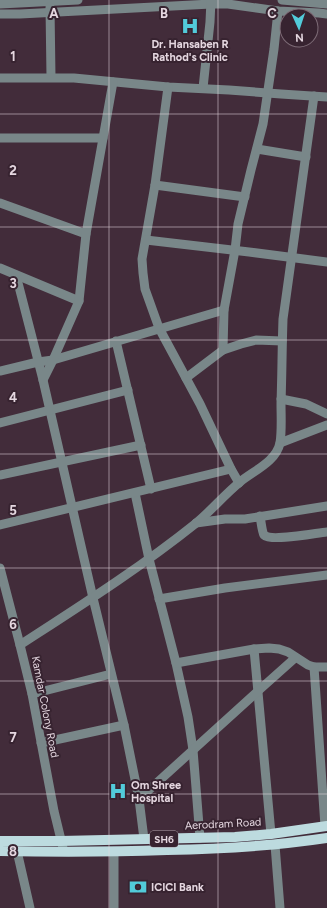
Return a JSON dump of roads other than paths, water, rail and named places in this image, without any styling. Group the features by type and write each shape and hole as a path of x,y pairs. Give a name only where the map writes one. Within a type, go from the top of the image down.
{"main road":[{"name":"Aerodram Road","path":"0,851 17,851 144,839 235,837 271,834 326,826"},
{"name":"Aerodram Road","path":"0,841 114,852 275,845 327,838"}],"street":[{"path":"0,4 78,0"},
{"path":"282,0 321,2"},
{"path":"50,1 51,77"},
{"path":"203,88 211,2"},
{"path":"0,14 211,2 228,4 241,3 278,12 327,14"},
{"path":"222,350 224,310 235,250 238,224 263,124 278,12"},
{"path":"0,78 74,78 168,87 327,96"},
{"path":"43,380 79,301 86,234 113,82"},
{"path":"168,87 155,184 142,259 145,289 159,328 200,404 239,483"},
{"path":"20,645 123,578 196,523 239,483 271,459 277,451 280,443 283,318 314,96"},
{"path":"0,138 103,138"},
{"path":"257,149 306,157"},
{"path":"155,184 244,197"},
{"path":"0,203 86,234"},
{"path":"146,240 327,262"},
{"path":"0,268 79,301"},
{"path":"16,275 43,380 124,725 139,799 144,839"},
{"path":"0,371 53,360 224,310"},
{"path":"186,378 222,350 256,340 282,341"},
{"path":"116,341 151,489"},
{"path":"0,423 128,390"},
{"path":"281,399 306,404 327,414"},
{"path":"280,443 327,425"},
{"path":"0,474 141,445"},
{"path":"0,525 231,469"},
{"path":"135,493 148,559 176,663 188,717 193,750 200,838"},
{"path":"196,523 245,519 327,506"},
{"path":"260,516 263,533 265,536 271,538 327,532"},
{"name":"Kamdar Colony Road","path":"0,568 32,694 62,846"},
{"path":"159,599 225,588 327,575"},
{"path":"176,663 254,649 269,648 288,652 308,665 314,667 327,666"},
{"path":"254,649 271,834"},
{"path":"139,799 258,690 296,658"},
{"path":"314,667 323,728 326,826"},
{"path":"32,694 111,674"},
{"path":"41,743 124,725"},
{"path":"275,845 280,908"},
{"path":"17,851 30,908"},
{"path":"114,852 114,908"}],"place":[{"name":"Dr. Hansaben R Rathod's Clinic","path":"190,26"},
{"name":"Om Shree Hospital","path":"118,791"},
{"name":"ICICI Bank","path":"138,887"}]}
